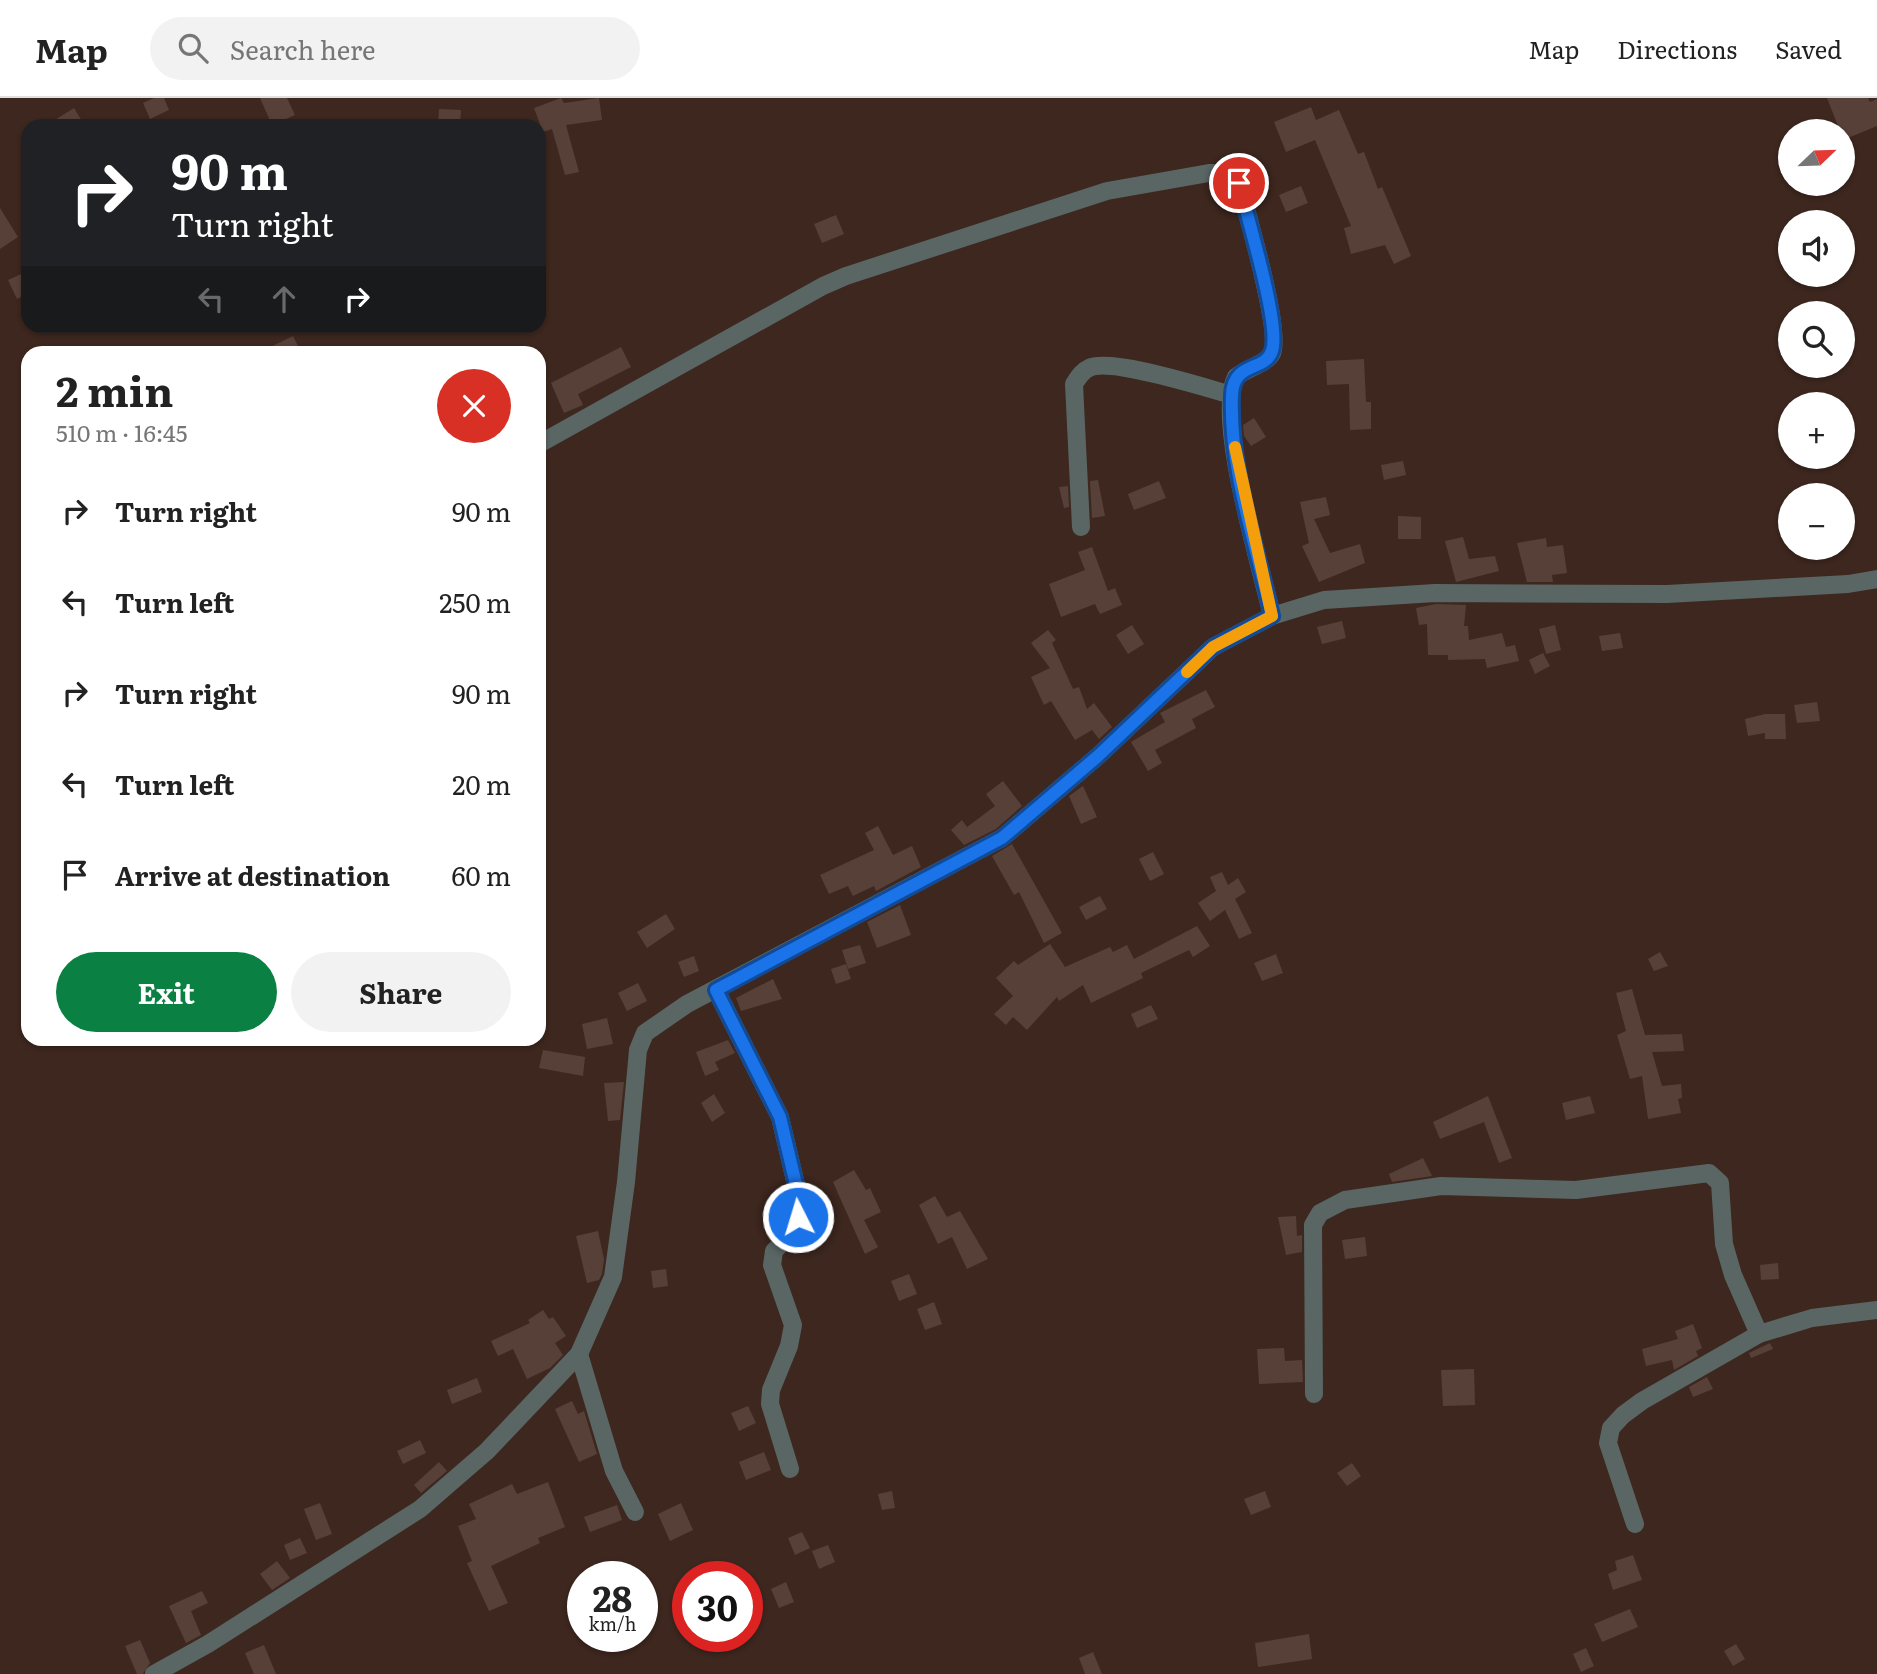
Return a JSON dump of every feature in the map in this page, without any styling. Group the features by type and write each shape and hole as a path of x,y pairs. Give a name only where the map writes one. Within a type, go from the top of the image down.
{"street":[{"path":"546,440 823,286 846,276 1107,191 1209,173 1230,173 1239,183 1266,292 1274,344 1267,358 1237,377 1232,396 1239,475 1272,616"},
{"path":"1082,527 1074,384 1089,367 1120,367 1232,396"},
{"path":"157,1674 420,1509 487,1451 579,1354 613,1277 626,1182 638,1050 645,1033 659,1022 716,990 1002,838 1098,756 1213,647 1272,616 1324,600 1435,593 1667,594 1848,584 1877,579"},
{"path":"716,990 780,1117 798,1193 798,1217 786,1239 774,1251 772,1265 793,1325 789,1346 771,1390 770,1404 790,1469"},
{"path":"1314,1394 1313,1225 1320,1213 1345,1200 1441,1186 1576,1190 1709,1173 1720,1183 1727,1258 1759,1334"},
{"path":"1635,1524 1608,1443 1611,1428 1642,1401 1759,1334 1812,1318 1877,1310"},
{"path":"579,1354 614,1471 635,1512"}],"building":[{"path":"154,98 164,98 169,110 150,119 143,103"},
{"path":"260,98 287,98 295,115 286,119 269,119"},
{"path":"561,98 564,103 599,98 602,120 566,125 579,172 565,175 552,129 546,131 546,119 538,119 534,108"},
{"path":"1827,98 1868,98 1870,102 1877,99 1877,126 1855,135 1855,119 1835,119"},
{"path":"1311,107 1316,120 1339,110 1358,154 1364,152 1378,189 1382,187 1411,256 1394,264 1385,245 1351,254 1344,228 1351,226 1315,140 1286,152 1274,122"},
{"path":"74,108 81,119 56,119"},
{"path":"439,109 461,110 460,119 438,119"},
{"path":"1301,186 1308,203 1286,212 1279,195"},
{"path":"0,208 18,237 0,249"},
{"path":"836,215 844,234 822,243 814,224"},
{"path":"21,274 21,297 17,299 8,280"},
{"path":"293,336 298,346 272,346"},
{"path":"621,347 631,367 578,394 583,405 564,413 551,383"},
{"path":"1364,359 1366,402 1371,402 1371,429 1350,430 1349,384 1327,385 1326,361"},
{"path":"1254,418 1266,437 1251,446 1244,436 1243,425"},
{"path":"1403,461 1406,475 1384,480 1381,465"},
{"path":"1098,480 1105,516 1092,518 1090,481"},
{"path":"1159,481 1166,498 1134,510 1128,494"},
{"path":"1068,486 1069,507 1064,508 1059,487"},
{"path":"1326,497 1330,515 1314,519 1330,553 1360,544 1365,563 1319,582 1302,546 1309,543 1300,502"},
{"path":"1398,516 1421,517 1421,539 1398,539"},
{"path":"1463,537 1469,559 1495,556 1499,571 1456,582 1445,541"},
{"path":"1546,538 1547,547 1563,545 1567,573 1552,575 1553,582 1527,582 1517,543"},
{"path":"1092,547 1108,591 1115,588 1122,605 1100,614 1095,604 1061,617 1049,584 1085,570 1078,552"},
{"path":"1436,604 1466,605 1464,626 1468,626 1469,640 1502,633 1506,647 1515,645 1519,661 1487,668 1485,659 1448,660 1448,655 1428,655 1427,624 1419,625 1416,608"},
{"path":"1342,621 1346,638 1322,644 1317,627"},
{"path":"1132,625 1144,644 1128,654 1116,635"},
{"path":"1555,625 1561,650 1546,654 1539,629"},
{"path":"1048,630 1056,640 1052,643 1073,689 1079,687 1087,709 1094,703 1112,727 1099,739 1092,730 1075,740 1051,701 1044,705 1031,677 1050,668 1031,643"},
{"path":"1620,633 1623,648 1602,651 1599,636"},
{"path":"1543,653 1550,666 1535,674 1529,660"},
{"path":"1206,690 1215,707 1192,719 1196,728 1155,750 1162,763 1148,771 1131,742 1165,722 1160,713"},
{"path":"1817,702 1820,721 1797,723 1794,705"},
{"path":"1765,714 1785,714 1786,739 1765,739 1765,733 1748,736 1745,719"},
{"path":"1003,781 1022,806 996,829 964,845 951,830 962,820 967,827 995,806 986,794"},
{"path":"1083,786 1097,817 1081,824 1069,796"},
{"path":"878,826 893,855 912,846 921,867 876,891 874,886 853,896 848,886 829,894 820,875 874,850 865,833"},
{"path":"1012,844 1062,933 1044,943 1019,892 1014,895 992,856"},
{"path":"1153,852 1164,874 1150,881 1139,859"},
{"path":"1222,872 1228,885 1238,878 1246,892 1235,899 1252,933 1239,939 1225,910 1210,921 1198,903 1216,891 1210,877"},
{"path":"1100,896 1107,909 1086,920 1079,907"},
{"path":"900,905 911,935 877,948 867,922"},
{"path":"666,914 675,929 647,948 637,932"},
{"path":"1197,926 1210,946 1193,957 1189,950 1141,973 1143,978 1091,1003 1083,985 1059,1001 1057,997 1027,1030 1013,1017 1006,1025 994,1014 1013,996 996,978 1014,961 1018,965 1050,944 1065,967 1110,947 1113,952 1127,945 1134,959"},
{"path":"860,945 866,963 848,969 842,950"},
{"path":"1660,952 1668,966 1654,971 1648,959"},
{"path":"1276,954 1283,973 1262,981 1254,963"},
{"path":"694,956 699,971 684,977 678,962"},
{"path":"846,964 851,979 836,984 831,969"},
{"path":"773,979 782,999 741,1011 736,998"},
{"path":"638,983 647,1001 627,1011 618,993"},
{"path":"1632,989 1645,1035 1682,1034 1684,1051 1652,1052 1662,1086 1681,1084 1682,1098 1678,1099 1681,1113 1648,1119 1642,1076 1630,1079 1617,1035 1626,1031 1616,993"},
{"path":"1151,1005 1158,1019 1137,1028 1131,1014"},
{"path":"607,1018 613,1044 587,1049 582,1024"},
{"path":"728,1040 735,1053 715,1062 719,1070 705,1076 696,1052"},
{"path":"543,1050 585,1057 583,1076 539,1068"},
{"path":"624,1082 620,1120 608,1121 604,1083"},
{"path":"714,1094 725,1113 712,1122 701,1103"},
{"path":"1488,1096 1512,1158 1499,1163 1484,1122 1440,1139 1433,1122"},
{"path":"1590,1096 1595,1113 1566,1120 1562,1103"},
{"path":"1423,1158 1432,1176 1392,1182 1389,1174"},
{"path":"854,1170 866,1190 870,1188 881,1212 864,1220 878,1247 865,1254 833,1182"},
{"path":"935,1196 947,1217 960,1211 988,1259 967,1269 952,1237 938,1244 919,1205"},
{"path":"1296,1216 1297,1236 1302,1235 1302,1252 1286,1255 1278,1217"},
{"path":"598,1231 604,1259 602,1274 599,1280 587,1283 576,1236"},
{"path":"1365,1237 1367,1256 1345,1259 1342,1240"},
{"path":"1778,1263 1779,1279 1761,1280 1760,1265"},
{"path":"666,1269 668,1286 653,1288 651,1271"},
{"path":"909,1274 917,1294 899,1301 891,1281"},
{"path":"934,1302 942,1324 925,1330 917,1309"},
{"path":"543,1310 549,1319 553,1317 566,1336 555,1343 563,1355 550,1368 527,1379 513,1349 498,1356 491,1341 530,1323 528,1320"},
{"path":"1693,1324 1702,1348 1696,1351 1698,1356 1674,1370 1672,1360 1646,1366 1642,1349 1678,1339 1675,1331"},
{"path":"1770,1343 1773,1349 1751,1358 1749,1353"},
{"path":"1284,1348 1285,1361 1302,1360 1303,1382 1259,1384 1257,1349"},
{"path":"1474,1369 1475,1405 1443,1406 1441,1370"},
{"path":"1707,1377 1713,1389 1693,1397 1689,1387"},
{"path":"477,1378 482,1392 452,1404 447,1390"},
{"path":"572,1401 578,1414 584,1411 597,1454 579,1462 555,1409"},
{"path":"748,1406 756,1423 739,1431 731,1413"},
{"path":"420,1440 426,1453 403,1464 397,1451"},
{"path":"764,1452 771,1470 746,1480 739,1462"},
{"path":"439,1462 447,1471 421,1493 414,1485"},
{"path":"1352,1463 1361,1476 1347,1486 1337,1473"},
{"path":"548,1482 565,1527 538,1538 540,1543 491,1566 508,1603 489,1611 467,1563 472,1561 458,1526 476,1519 469,1504 512,1484 517,1494"},
{"path":"892,1491 895,1508 882,1510 878,1494"},
{"path":"1265,1491 1271,1507 1251,1515 1244,1499"},
{"path":"320,1503 332,1534 316,1540 304,1509"},
{"path":"681,1503 693,1530 670,1541 658,1514"},
{"path":"617,1505 622,1520 590,1532 584,1517"},
{"path":"802,1532 810,1548 795,1555 788,1538"},
{"path":"300,1538 307,1553 290,1560 284,1545"},
{"path":"828,1545 835,1562 819,1569 812,1551"},
{"path":"1633,1555 1642,1580 1613,1590 1608,1574 1617,1570 1615,1561"},
{"path":"277,1561 290,1578 272,1590 260,1574"},
{"path":"786,1582 794,1602 779,1608 771,1589"},
{"path":"202,1591 208,1603 191,1611 201,1635 186,1643 169,1606"},
{"path":"1630,1609 1638,1627 1602,1642 1594,1624"},
{"path":"1309,1634 1312,1659 1258,1667 1255,1643"},
{"path":"140,1640 150,1663 143,1674 137,1674 125,1646"},
{"path":"1736,1644 1745,1659 1733,1666 1724,1651"},
{"path":"264,1645 276,1674 254,1674 245,1653"},
{"path":"1586,1648 1594,1666 1581,1672 1573,1654"},
{"path":"1093,1652 1102,1674 1085,1674 1079,1658"}],"slow traffic":[{"path":"1187,672 1213,647 1272,616 1235,447"}],"route":[{"path":"798,1217 798,1193 780,1117 716,990 1002,838 1098,756 1213,647 1272,616 1239,475 1233,430 1233,383 1243,370 1267,358 1272,353 1274,344 1266,292 1239,183"}]}
